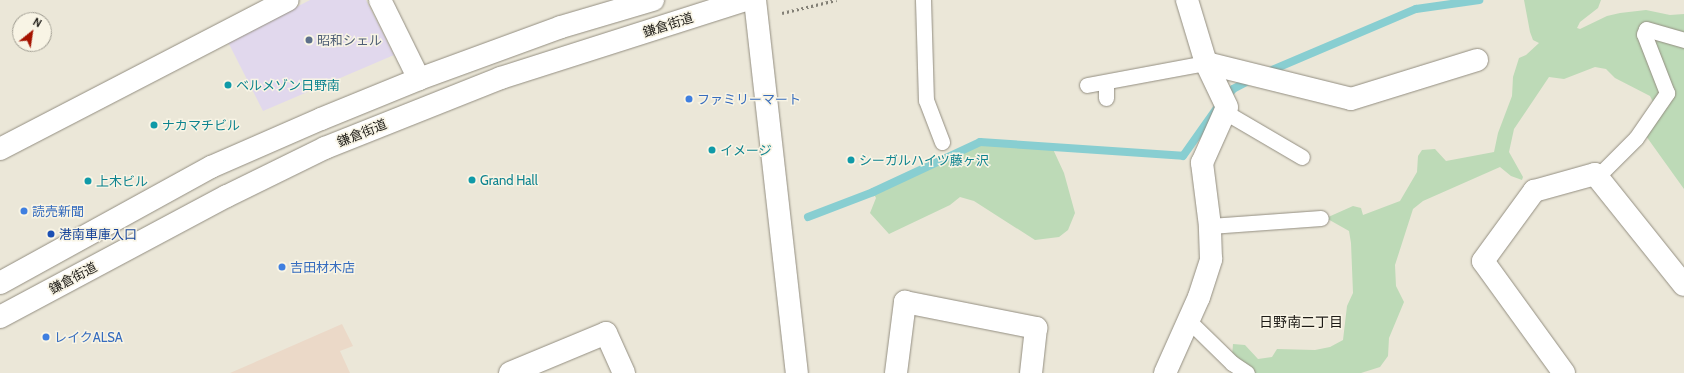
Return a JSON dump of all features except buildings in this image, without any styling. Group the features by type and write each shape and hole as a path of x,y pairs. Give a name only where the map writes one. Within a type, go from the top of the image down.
{"street":[{"path":"0,149 288,0"},
{"path":"380,0 419,79"},
{"path":"0,283 211,167 419,79 561,27 652,0"},
{"name":"鎌倉街道","path":"0,317 227,196 325,148 501,78 746,0"},
{"path":"1165,373 1199,297 1210,259 1210,226 1202,163 1226,109 1206,63 1187,0"},
{"path":"757,9 797,373"},
{"path":"1206,63 1351,99 1478,60"},
{"path":"1564,373 1483,261 1534,191 1595,174 1684,285"},
{"path":"896,373 905,302 1036,328 1031,373"},
{"path":"510,373 606,333 624,373"}],"lane":[{"path":"923,0 926,100 942,142"},
{"path":"1595,174 1601,173 1636,138 1667,93 1644,34 1646,29 1684,40"},
{"path":"1087,85 1206,63"},
{"path":"1106,82 1106,98"},
{"path":"1226,109 1302,157"},
{"path":"1210,226 1322,218"},
{"path":"1188,320 1232,364 1247,373"}],"path":[{"path":"757,9 836,0"}],"shaded area":[{"path":"310,0 366,0 394,55 263,111 228,42"},
{"path":"342,324 353,346 340,351 350,373 230,373"}],"green space":[{"path":"1524,0 1601,0 1598,8 1580,22 1577,28 1580,29 1607,16 1620,13 1646,10 1670,15 1684,14 1684,189 1646,136 1654,104 1650,96 1615,78 1606,69 1595,67 1564,79 1549,77 1514,129 1509,152 1523,177 1522,180 1511,176 1500,167 1423,201 1413,209 1395,265 1396,286 1404,302 1389,338 1388,356 1380,367 1361,373 1248,373 1232,357 1233,344 1245,345 1258,359 1272,357 1277,349 1315,350 1330,347 1343,340 1347,306 1353,293 1351,243 1349,231 1326,218 1353,206 1361,208 1363,215 1400,201 1417,172 1418,156 1422,150 1435,149 1446,161 1494,152 1498,133 1512,96 1513,77 1519,58 1526,55 1539,43 1533,40 1530,32"},
{"path":"980,142 1052,147 1064,173 1075,213 1068,230 1059,237 1035,240 974,201 960,197 950,205 889,234 870,213 876,198 873,192"}],"waterway":[{"path":"1265,73 1416,9 1479,0"},
{"path":"1225,99 1233,89 1252,79"},
{"path":"808,217 873,192 980,142 1183,156 1217,108"}],"place":[{"name":"昭和シェル","path":"309,40"},
{"name":"ベルメゾン日野南","path":"228,85"},
{"name":"ファミリーマート","path":"689,99"},
{"name":"ナカマチビル","path":"154,125"},
{"name":"イメージ","path":"712,150"},
{"name":"シーガルハイツ藤ヶ沢","path":"851,160"},
{"name":"Grand Hall","path":"472,180"},
{"name":"上木ビル","path":"88,181"},
{"name":"読売新聞","path":"24,211"},
{"name":"港南車庫入口","path":"51,234"},
{"name":"吉田材木店","path":"282,267"},
{"name":"レイクALSA","path":"46,337"}],"district":[{"name":"日野南二丁目","path":"1301,322"}]}
